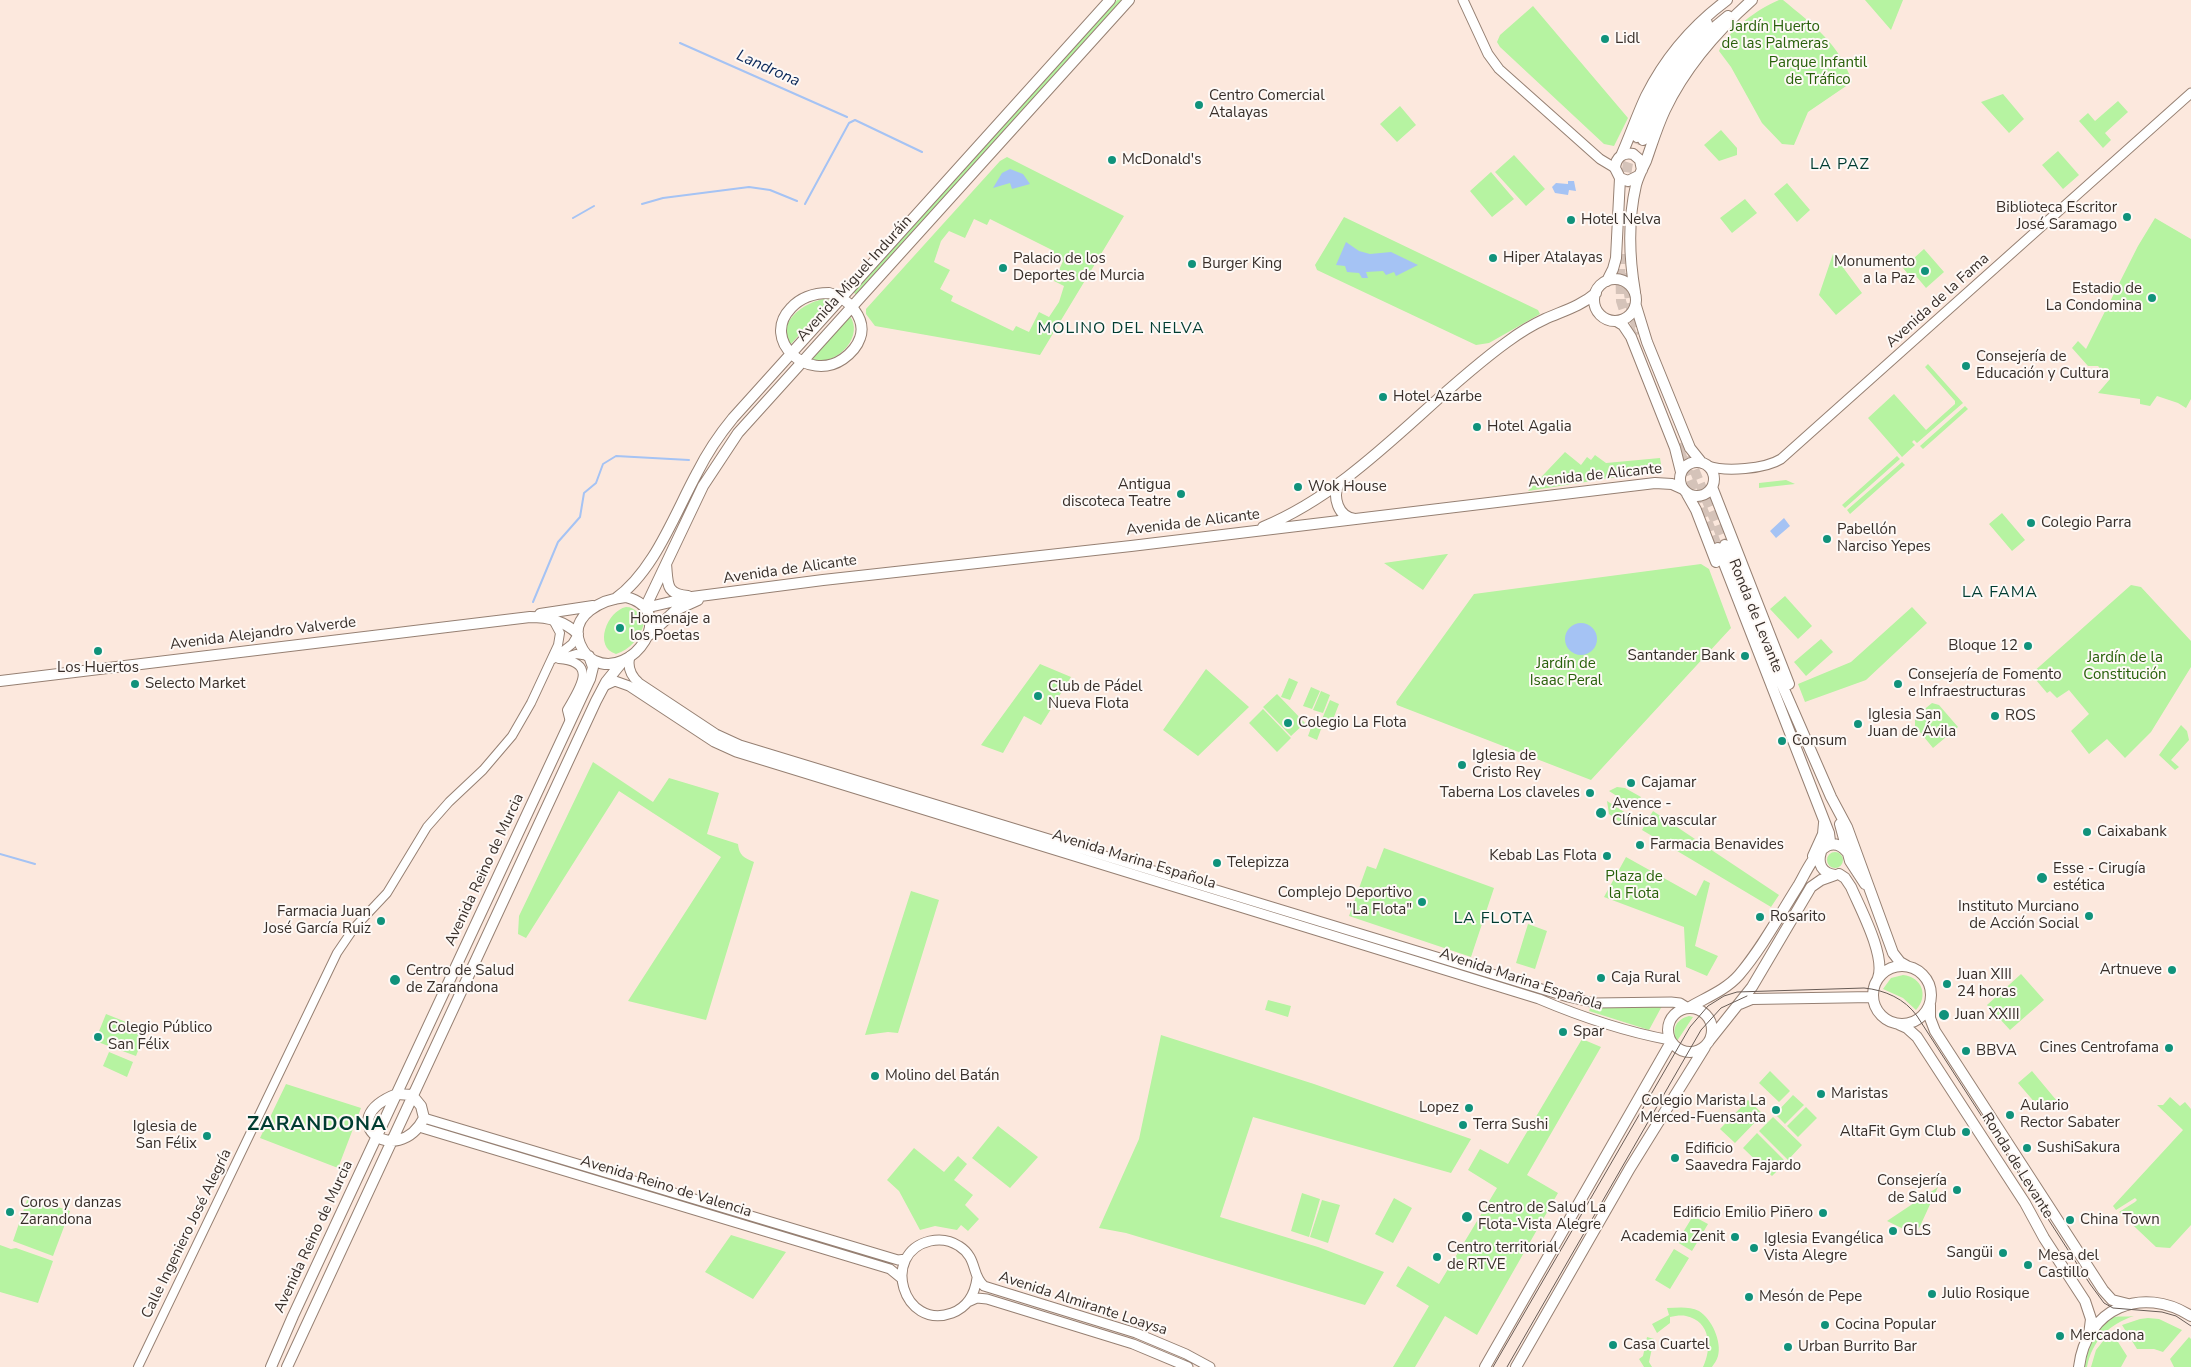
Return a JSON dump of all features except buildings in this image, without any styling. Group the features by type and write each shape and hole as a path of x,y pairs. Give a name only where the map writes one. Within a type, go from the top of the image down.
{"main road":[{"name":"Avenida Miguel Induráin","path":"615,599 628,588 654,553 697,472 724,430 790,352 1110,0"},
{"name":"Avenida Miguel Induráin","path":"645,608 699,495 723,453 749,420 1129,0"},
{"path":"1249,532 1293,512 1339,483 1506,342 1535,324 1585,301 1607,281 1614,269 1620,178 1615,168 1600,159 1496,66 1488,54 1462,0"},
{"path":"1615,168 1650,87 1674,50 1694,26 1729,0"},
{"path":"1729,0 1693,38 1676,61 1650,104 1640,138 1666,90 1694,50 1717,24 1752,0"},
{"path":"1596,293 1595,306 1599,314 1606,319 1618,322 1632,338 1675,448 1681,472 1680,481 1685,492 1701,496 1712,487 1714,476 1690,448 1647,342 1636,306 1631,267 1630,237 1634,194 1640,173 1664,112 1684,78 1714,38 1752,0"},
{"name":"Avenida de la Fama","path":"1705,464 1726,470 1768,465 1779,460 2191,93"},
{"path":"1600,159 1627,153 1636,155 1640,160 1640,173"},
{"path":"1620,178 1628,180 1640,173"},
{"path":"1607,281 1623,281 1630,285 1635,292"},
{"path":"829,293 840,297 850,307 859,317 862,328 860,337 854,349 837,363 824,366 809,366 790,352 784,343 781,331 783,320 791,308 802,299 813,294 829,293"},
{"path":"1618,322 1629,317 1636,306"},
{"path":"1681,472 1688,464 1705,464"},
{"name":"Avenida de Alicante","path":"645,608 692,597 704,597 823,580 1249,532 1655,482 1668,483 1685,492"},
{"path":"1337,521 1339,508 1336,493 1339,483"},
{"name":"Ronda de Levante","path":"1712,487 1783,667 1809,744"},
{"name":"Ronda de Levante","path":"1685,492 1696,510 1763,678 1796,749"},
{"path":"1339,508 1349,517 1356,519"},
{"name":"Ronda de Levante","path":"1824,849 1830,835 1796,749 1722,547 1831,797 1847,827 1865,874 1877,913 1895,956 1907,966"},
{"path":"666,563 666,580 670,588 680,595 692,597"},
{"name":"Avenida de Alicante","path":"648,635 676,610 704,597"},
{"path":"530,617 596,606 615,599 630,598 645,608 650,616 650,629 648,635 627,659 605,664 598,662 588,656 581,645 578,634 584,616 596,606"},
{"path":"530,617 552,618 565,624 578,634"},
{"name":"Avenida Alejandro Valverde","path":"0,681 530,617"},
{"name":"Avenida Reino de Murcia","path":"271,1367 592,673 593,667 588,656"},
{"name":"Avenida Reino de Murcia","path":"287,1367 391,1140 604,687 627,659"},
{"name":"Avenida Marina Española","path":"627,659 633,677 639,683 730,741 1126,864 1586,1002 1671,1002 1680,1003 1688,1008"},
{"name":"Avenida Marina Española","path":"604,687 615,682 629,686 720,746 736,752 1512,990 1670,1041"},
{"path":"1831,797 1849,856 1877,913"},
{"path":"1688,1008 1701,1012 1709,1020 1712,1033 1707,1044 1694,1052 1688,1053 1677,1048 1670,1041 1667,1030 1671,1018 1680,1010 1688,1008 1725,987 1739,975 1762,944 1802,878 1823,834 1823,816"},
{"path":"1802,878 1824,849 1840,846 1849,856"},
{"path":"1824,849 1819,860 1821,868 1827,873 1837,875 1850,883 1877,950 1880,966 1878,978 1874,986 1873,998 1881,1016 1898,1024 1916,1021 1924,1015 1930,1006 1932,995 1928,980 1920,972 1907,966 1890,968 1878,978"},
{"path":"1516,1367 1635,1160 1707,1044 1752,987 1813,885 1846,870 1849,856"},
{"path":"1733,1010 1752,999 1873,998"},
{"name":"Ronda de Levante","path":"1930,1006 1930,1018 1935,1030 2105,1294 2114,1301 2128,1304"},
{"name":"Ronda de Levante","path":"1898,1024 1917,1036 2025,1203 2044,1238 2086,1304 2091,1319 2089,1335"},
{"path":"1485,1367 1670,1041"},
{"path":"397,1094 412,1095 421,1106 422,1122 403,1138 391,1140 376,1138 368,1127 372,1111 378,1103 397,1094"},
{"name":"Avenida Reino de Valencia","path":"422,1122 898,1260 906,1259"},
{"name":"Avenida Reino de Valencia","path":"422,1122 888,1268 901,1278"},
{"path":"938,1240 950,1241 970,1255 977,1278 976,1286 968,1302 950,1314 928,1314 910,1302 903,1289 901,1278 906,1259 915,1248 926,1242 938,1240"},
{"name":"Avenida Almirante Loaysa","path":"977,1278 987,1288 1136,1333 1186,1354 1210,1367"},
{"name":"Avenida Almirante Loaysa","path":"968,1302 977,1298 987,1299 1133,1344 1188,1367"},
{"path":"2079,1367 2089,1335 2106,1314 2128,1304 2140,1302 2163,1304 2191,1316"}],"street":[{"name":"Calle Ingeniero José Alegría","path":"138,1367 338,953 352,931 387,893 427,827 449,802 483,770 512,736 553,660 560,638 557,625 552,618"},
{"path":"553,660 572,644 578,634"},
{"path":"553,660 576,654 588,656"},
{"path":"553,660 570,661 581,668 584,673 583,681 567,710 570,722"}],"green space":[{"path":"1117,0 1124,0 856,295 853,291"},
{"path":"1779,0 1783,0 1805,18 1833,46 1847,69 1852,82 1808,112 1794,145 1782,144 1762,123 1731,67 1719,51 1723,43 1744,21"},
{"path":"1865,0 1903,0 1891,30"},
{"path":"1533,6 1628,118 1614,146 1604,144 1500,47 1497,42 1500,35"},
{"path":"2003,94 2024,119 2009,133 1981,102"},
{"path":"2118,101 2128,112 2105,133 2111,140 2103,148 2079,121 2088,113 2095,121"},
{"path":"1400,106 1416,125 1397,142 1380,124"},
{"path":"1721,130 1737,148 1737,155 1719,161 1704,145"},
{"path":"2058,151 2079,175 2063,189 2042,165"},
{"path":"1514,155 1545,189 1526,206 1495,172"},
{"path":"1007,157 1124,216 1040,355 875,326 866,314 866,309 1000,161","holes":["974,219 987,225 990,219 1052,250 1050,255 1063,261 1054,281 1064,286 1059,302 1049,317 1039,312 1029,332 1016,326 1013,331 951,301 953,296 940,289 950,270 934,262 941,241 949,231 965,238"]},
{"path":"1491,172 1514,199 1492,217 1470,191"},
{"path":"1787,183 1810,210 1797,222 1774,194"},
{"path":"1745,199 1757,213 1732,233 1720,218"},
{"path":"1344,217 1538,310 1540,314 1489,343 1476,345 1317,270 1315,265"},
{"name":"Estadio de La Condomina","path":"2155,218 2191,239 2191,399 2186,408 2178,403 2157,396 2150,406 2140,404 2140,399 2098,393 2110,379 2098,366 2088,366 2072,348 2078,341 2086,349 2138,246"},
{"path":"1924,249 1944,272 1926,288 1916,276 1912,279 1903,268"},
{"path":"1833,254 1862,293 1836,315 1819,295"},
{"path":"825,299 830,300 791,344 786,328 794,314 809,304"},
{"path":"850,316 854,325 853,333 845,349 829,359 821,361 812,359"},
{"path":"1928,364 1963,403 1917,443 1914,440 1912,442 1915,445 1902,457 1868,418 1894,394 1926,430 1955,404 1955,401 1925,367"},
{"path":"1965,406 1968,409 1923,449 1920,446"},
{"path":"1565,452 1581,465 1587,457 1591,460 1595,455 1606,463 1660,458 1662,470 1528,491"},
{"path":"1897,456 1900,459 1845,508 1842,505"},
{"path":"1902,462 1905,465 1850,514 1847,510"},
{"path":"1786,480 1795,484 1759,488 1759,483"},
{"path":"2002,513 2025,540 2012,551 1989,524"},
{"path":"1447,554 1423,590 1384,563"},
{"name":"Jardín de Isaac Peral","path":"1701,564 1709,569 1731,628 1591,780 1397,705 1396,702 1474,594"},
{"name":"Jardín de la Constitución","path":"2131,585 2141,587 2191,641 2191,667 2151,732 2125,758 2107,739 2089,754 2071,731 2089,714 2069,690 2057,698 2050,691 2047,693 2031,674"},
{"path":"1785,596 1812,626 1798,639 1770,609"},
{"path":"626,607 635,610 644,624 634,642 616,654 609,650 605,644 605,629 613,615"},
{"path":"1912,607 1927,623 1866,680 1805,702 1798,684 1851,662"},
{"path":"1821,639 1833,652 1806,676 1794,662"},
{"name":"Club de Pádel Nueva Flota","path":"1040,664 1071,677 1041,725 1024,716 1003,753 981,745"},
{"path":"1206,669 1249,707 1198,756 1163,730"},
{"path":"1289,678 1298,682 1290,700 1281,697"},
{"path":"1311,687 1320,691 1312,709 1303,706"},
{"path":"1321,691 1330,695 1323,713 1313,710"},
{"path":"1277,694 1305,723 1291,736 1263,707"},
{"path":"1330,700 1339,704 1332,722 1322,719"},
{"path":"1932,703 1939,705 1958,727 1933,748 1915,726 1915,717"},
{"path":"1263,709 1291,738 1277,752 1249,723"},
{"path":"1315,717 1324,721 1317,740 1308,736"},
{"path":"2181,725 2187,731 2189,740 2171,760 2179,767 2175,770 2159,755"},
{"path":"593,762 653,802 669,778 719,793 707,834 738,844 743,856 754,862 706,1020 628,1001 721,857 619,791 526,938 518,934 519,916"},
{"path":"1617,787 1625,788 1641,797 1634,807 1609,791"},
{"path":"1607,801 1632,817 1626,827 1609,814"},
{"path":"1653,811 1779,895 1771,907 1642,830"},
{"name":"Complejo Deportivo \"La Flota\"","path":"1384,848 1494,888 1471,957 1349,916 1367,866 1376,869"},
{"path":"1835,852 1841,854 1843,860 1841,866 1835,868 1829,866 1827,860 1829,854"},
{"name":"Plaza de la Flota","path":"1626,857 1696,896 1704,880 1710,883 1695,946 1718,956 1707,976 1686,967 1684,927 1604,897"},
{"path":"911,891 939,900 898,1033 888,1032 865,1035"},
{"path":"1240,900 1426,957 1422,960 1239,903"},
{"path":"1528,924 1547,931 1535,969 1516,963"},
{"path":"2021,974 2044,1000 2010,1030 1987,1005"},
{"path":"1903,975 1915,979 1923,993 1920,1005 1916,1010 1903,998 1883,989 1891,978"},
{"path":"1268,1000 1291,1006 1288,1017 1265,1010"},
{"path":"1662,1006 1649,1030 1589,1011 1590,1008"},
{"path":"106,1014 146,1030 136,1056 95,1041"},
{"path":"1689,1016 1693,1017 1677,1041 1675,1037 1676,1026 1678,1022"},
{"path":"1161,1035 1314,1084 1471,1139 1451,1173 1253,1117 1220,1217 1318,1247 1384,1272 1365,1305 1126,1233 1099,1228 1139,1139"},
{"path":"1582,1039 1601,1047 1527,1175 1558,1193 1477,1335 1445,1316 1415,1367 1393,1367 1429,1306 1396,1286 1408,1266 1439,1284 1497,1188 1468,1170 1480,1149 1508,1164"},
{"path":"109,1052 133,1062 127,1077 103,1066"},
{"path":"1770,1071 1790,1091 1779,1102 1759,1083"},
{"path":"2032,1071 2057,1101 2043,1112 2018,1083"},
{"path":"286,1084 361,1108 338,1168 260,1138"},
{"path":"1793,1095 1804,1105 1785,1124 1775,1114"},
{"path":"2170,1097 2180,1106 2185,1102 2191,1109 2191,1225 2170,1248 2156,1247 2119,1212 2135,1202 2137,1200 2135,1198 2116,1210 2113,1206 2183,1130 2157,1105 2163,1105"},
{"path":"1748,1100 1763,1114 1735,1143 1720,1129"},
{"path":"1806,1107 1817,1118 1798,1137 1787,1126"},
{"path":"1773,1117 1802,1145 1788,1160 1759,1131"},
{"path":"998,1126 1038,1157 1010,1188 972,1158"},
{"path":"1757,1133 1786,1162 1772,1176 1743,1148"},
{"path":"914,1148 944,1172 958,1156 967,1164 954,1180 973,1195 965,1205 979,1219 968,1231 961,1225 957,1230 935,1226 920,1230 899,1191 887,1180"},
{"path":"1938,1187 1916,1235 1887,1221"},
{"path":"1302,1193 1320,1199 1309,1237 1291,1231"},
{"path":"28,1197 70,1211 53,1256 13,1241"},
{"path":"1394,1198 1412,1208 1393,1243 1375,1234"},
{"path":"1322,1200 1340,1205 1328,1243 1310,1237"},
{"path":"1693,1216 1708,1224 1692,1251 1677,1242"},
{"path":"731,1235 786,1252 753,1299 705,1272"},
{"path":"0,1245 11,1249 16,1248 53,1261 38,1303 0,1292"},
{"path":"1674,1249 1689,1258 1670,1289 1655,1280"},
{"path":"1667,1308 1695,1309 1708,1319 1715,1331 1719,1344 1718,1356 1712,1367 1703,1367 1708,1352 1707,1337 1705,1330 1694,1319 1684,1316 1670,1317 1670,1323 1657,1333 1652,1324 1669,1315"},
{"path":"2134,1316 2125,1319 2103,1335 2093,1349 2087,1367 2084,1367 2094,1338 2103,1324 2108,1319 2114,1317"},
{"path":"2148,1318 2159,1319 2182,1330 2163,1352 2154,1349 2137,1349 2122,1325"},
{"path":"2111,1331 2127,1356 2121,1367 2091,1367 2096,1350"},
{"path":"1647,1337 1654,1339 1649,1362 1652,1367 1644,1367 1639,1359 1643,1356"},
{"path":"2189,1337 2191,1339 2191,1367 2174,1367 2170,1359"}],"water":[{"path":"1010,169 1023,174 1030,184 1012,189 1010,183 993,188 1002,173"},
{"path":"1568,181 1574,181 1576,191 1569,190 1568,195 1555,193 1552,187 1556,183 1568,184"},
{"path":"1346,242 1359,251 1370,254 1391,252 1418,265 1396,276 1394,272 1386,275 1383,271 1366,272 1368,278 1362,278 1359,273 1347,272 1345,266 1336,265"},
{"path":"1784,518 1790,526 1776,538 1770,531"},
{"path":"1581,623 1587,624 1592,628 1596,633 1596,645 1592,650 1587,654 1581,655 1575,654 1570,650 1566,645 1565,639 1566,633 1570,628 1575,624"}],"waterway":[{"name":"Landrona","path":"680,43 847,117"},
{"name":"Landrona","path":"805,204 849,123 855,120 922,152"},
{"name":"Landrona","path":"642,204 663,198 749,187 770,190 797,201"},
{"name":"Landrona","path":"573,218 594,206"},
{"path":"533,602 558,542 580,517 584,493 596,483 603,464 616,456 689,460"},
{"path":"0,854 35,864"}],"tunnel":[{"path":"1624,187 1628,163 1637,137"},
{"path":"1620,254 1621,301 1632,335"},
{"path":"1626,273 1632,314 1639,334"},
{"path":"1683,442 1725,545"},
{"path":"1680,452 1718,548"}],"tram line":[{"path":"1493,1367 1690,1027 1708,1006 1724,996 1737,992 1864,988 1887,993 1907,1005 1917,1016 2104,1303 2113,1308 2162,1312 2176,1316 2191,1326"},
{"path":"1507,1367 1701,1030 1721,1008 1747,996"}],"place":[{"name":"Lidl","path":"1605,39"},
{"name":"Centro Comercial Atalayas","path":"1199,105"},
{"name":"McDonald's","path":"1112,160"},
{"name":"Biblioteca Escritor José Saramago","path":"2127,217"},
{"name":"Hotel Nelva","path":"1571,220"},
{"name":"Hiper Atalayas","path":"1493,258"},
{"name":"Burger King","path":"1192,264"},
{"name":"Palacio de los Deportes de Murcia","path":"1003,268"},
{"name":"Monumento a la Paz","path":"1925,271"},
{"name":"Estadio de La Condomina","path":"2152,298"},
{"name":"Consejería de Educación y Cultura","path":"1966,366"},
{"name":"Hotel Azarbe","path":"1383,397"},
{"name":"Hotel Agalia","path":"1477,427"},
{"name":"Wok House","path":"1298,487"},
{"name":"Antigua discoteca Teatre","path":"1181,494"},
{"name":"Colegio Parra","path":"2031,523"},
{"name":"Pabellón Narciso Yepes","path":"1827,539"},
{"name":"Homenaje a los Poetas","path":"620,628"},
{"name":"Bloque 12","path":"2028,646"},
{"name":"Los Huertos","path":"98,651"},
{"name":"Santander Bank","path":"1745,656"},
{"name":"Selecto Market","path":"135,684"},
{"name":"Consejería de Fomento e Infraestructuras","path":"1898,684"},
{"name":"Club de Pádel Nueva Flota","path":"1038,696"},
{"name":"ROS","path":"1995,716"},
{"name":"Colegio La Flota","path":"1288,723"},
{"name":"Iglesia San Juan de Ávila","path":"1858,724"},
{"name":"Consum","path":"1782,741"},
{"name":"Iglesia de Cristo Rey","path":"1462,765"},
{"name":"Cajamar","path":"1631,783"},
{"name":"Taberna Los claveles","path":"1590,793"},
{"name":"Avence - Clínica vascular","path":"1601,813"},
{"name":"Caixabank","path":"2087,832"},
{"name":"Farmacia Benavides","path":"1640,845"},
{"name":"Kebab Las Flota","path":"1607,856"},
{"name":"Telepizza","path":"1217,863"},
{"name":"Esse - Cirugía estética","path":"2042,878"},
{"name":"Complejo Deportivo \"La Flota\"","path":"1422,902"},
{"name":"Instituto Murciano de Acción Social","path":"2089,916"},
{"name":"Rosarito","path":"1760,917"},
{"name":"Farmacia Juan José García Ruiz","path":"381,921"},
{"name":"Artnueve","path":"2172,970"},
{"name":"Caja Rural","path":"1601,978"},
{"name":"Centro de Salud de Zarandona","path":"395,980"},
{"name":"Juan XIII 24 horas","path":"1947,984"},
{"name":"Juan XXIII","path":"1944,1015"},
{"name":"Spar","path":"1563,1032"},
{"name":"Colegio Público San Félix","path":"98,1037"},
{"name":"Cines Centrofama","path":"2169,1048"},
{"name":"BBVA","path":"1966,1051"},
{"name":"Molino del Batán","path":"875,1076"},
{"name":"Maristas","path":"1821,1094"},
{"name":"Lopez","path":"1469,1108"},
{"name":"Colegio Marista La Merced-Fuensanta","path":"1776,1110"},
{"name":"Aulario Rector Sabater","path":"2010,1115"},
{"name":"Terra Sushi","path":"1463,1125"},
{"name":"AltaFit Gym Club","path":"1966,1132"},
{"name":"Iglesia de San Félix","path":"207,1136"},
{"name":"SushiSakura","path":"2027,1148"},
{"name":"Edificio Saavedra Fajardo","path":"1675,1158"},
{"name":"Consejería de Salud","path":"1957,1190"},
{"name":"Coros y danzas Zarandona","path":"10,1212"},
{"name":"Edificio Emilio Piñero","path":"1823,1213"},
{"name":"Centro de Salud La Flota-Vista Alegre","path":"1467,1217"},
{"name":"China Town","path":"2070,1220"},
{"name":"GLS","path":"1893,1231"},
{"name":"Academia Zenit","path":"1735,1237"},
{"name":"Iglesia Evangélica Vista Alegre","path":"1754,1248"},
{"name":"Sangüi","path":"2003,1253"},
{"name":"Centro territorial de RTVE","path":"1437,1257"},
{"name":"Mesa del Castillo","path":"2028,1265"},
{"name":"Julio Rosique","path":"1932,1294"},
{"name":"Mesón de Pepe","path":"1749,1297"},
{"name":"Cocina Popular","path":"1825,1325"},
{"name":"Mercadona","path":"2060,1336"},
{"name":"Casa Cuartel","path":"1613,1345"},
{"name":"Urban Burrito Bar","path":"1788,1347"}],"district":[{"name":"LA PAZ","path":"1840,165"},
{"name":"MOLINO DEL NELVA","path":"1121,329"},
{"name":"LA FAMA","path":"2000,593"},
{"name":"LA FLOTA","path":"1494,919"},
{"name":"ZARANDONA","path":"317,1125"}],"park label":[{"name":"Jardín Huerto de las Palmeras","path":"1775,36"},
{"name":"Parque Infantil de Tráfico","path":"1818,72"}]}
